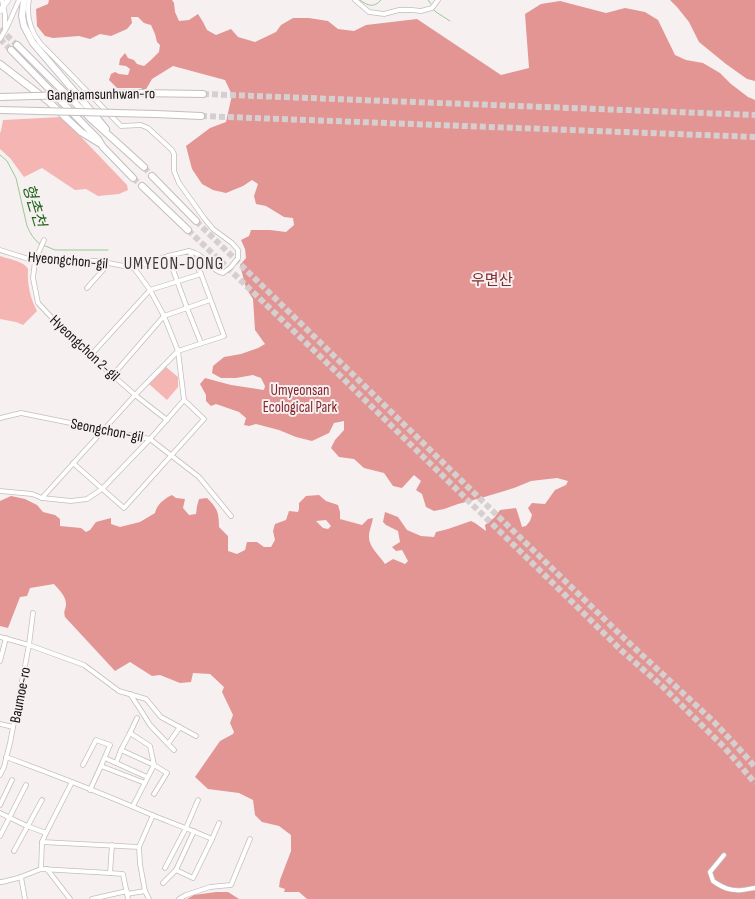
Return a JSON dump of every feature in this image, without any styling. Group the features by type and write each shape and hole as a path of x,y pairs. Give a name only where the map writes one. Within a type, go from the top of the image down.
{"highway":[{"path":"24,0 22,16 24,26 33,43 98,118 112,139"},
{"path":"17,45 90,118 144,167"},
{"path":"11,50 98,139 133,178"},
{"path":"0,64 48,101 81,132 104,147"},
{"path":"0,70 8,71"},
{"name":"Gangnamsunhwan-ro","path":"0,97 140,93 203,94"},
{"name":"Gangnamsunhwan-ro","path":"0,110 201,116"},
{"path":"152,176 196,221"},
{"path":"142,186 188,230"}],"main road":[{"path":"0,11 8,0"}],"street":[{"path":"2,0 4,6 5,28"},
{"path":"0,38 19,0"},
{"path":"29,0 29,21 35,36 40,43 121,126 141,125 148,128 172,150 174,154 174,171 179,183 213,229 232,243 238,250 238,258 223,273 218,272 196,253 189,252 168,256 134,268 150,290 164,316 178,351 184,400 204,419 124,508 73,463"},
{"path":"355,0 369,12 384,14 399,10 421,11 432,8 438,0"},
{"name":"Hyeongchon 2-gil","path":"44,240 35,261 33,278 38,303 73,340 135,395 167,420"},
{"name":"Hyeongchon-gil","path":"0,250 35,261 98,261 134,268"},
{"path":"42,498 135,395 178,351 224,336 201,274 189,252"},
{"path":"168,256 186,308 201,343"},
{"path":"87,288 103,270 103,262"},
{"path":"91,355 150,290 201,274"},
{"path":"112,375 164,316 210,300"},
{"path":"0,491 32,494 42,498 71,501 87,499 102,489 184,400"},
{"name":"Seongchon-gil","path":"0,418 20,413 150,438 198,477 231,516"},
{"name":"Baumoe-ro","path":"0,775 4,767 13,727 29,645 33,613"},
{"path":"0,637 29,645 84,665 118,690 146,699 161,717 196,736"},
{"path":"0,661 6,638"},
{"path":"130,694 150,724 174,750"},
{"path":"116,763 137,718"},
{"path":"0,724 13,727"},
{"path":"168,744 180,727"},
{"path":"130,733 150,746 154,765 133,806"},
{"path":"83,765 96,740 110,745 90,790"},
{"path":"121,750 154,765 167,773 154,794"},
{"path":"6,757 133,806 212,839"},
{"path":"105,758 147,778"},
{"path":"101,766 145,783"},
{"path":"0,805 12,780"},
{"path":"41,869 42,842 72,782"},
{"path":"0,836 26,785"},
{"path":"14,851 42,800"},
{"path":"165,868 186,828 198,800"},
{"path":"0,813 46,833"},
{"path":"149,899 145,891 140,864 139,847 153,815"},
{"path":"176,870 193,878 219,823"},
{"path":"163,883 176,870 194,831"},
{"path":"180,899 186,895 210,887 232,885 250,840"},
{"path":"42,842 139,847"},
{"path":"110,873 112,845"},
{"path":"724,855 710,872 713,881 726,889 744,890 755,888"},
{"path":"0,882 21,877 41,869 124,874 128,899"},
{"path":"48,869 70,899"},
{"path":"21,877 25,899"},
{"path":"92,899 127,892 145,891"}],"shaded area":[{"path":"62,117 127,185 128,190 119,194 98,196 86,189 75,190 42,168 24,177 10,158 0,149 0,133 3,120"},
{"path":"0,256 19,262 28,269 28,280 32,301 37,311 23,325 0,319"},
{"path":"166,367 178,377 178,387 167,400 149,384"}],"green space":[{"name":"우면산","path":"49,0 172,0 179,21 189,20 198,14 207,30 216,35 231,29 238,37 255,42 276,32 281,25 293,18 309,18 328,21 338,29 354,31 366,25 417,19 501,75 529,68 525,14 541,4 560,1 606,13 625,8 645,12 658,20 675,55 686,60 703,63 720,73 731,84 748,97 755,100 755,899 307,899 299,892 284,892 285,889 279,887 280,880 291,851 291,835 279,826 262,822 255,815 253,800 239,793 208,789 195,777 220,741 234,732 230,723 233,715 222,692 224,687 210,674 193,673 191,682 180,683 160,675 152,676 130,662 115,671 65,617 65,598 54,584 30,588 27,596 20,597 8,628 0,626 0,501 11,496 25,499 37,505 43,512 55,515 60,519 60,526 81,528 86,532 90,530 96,522 111,518 111,524 120,527 140,522 155,513 161,502 172,495 176,498 185,499 183,508 189,515 196,514 199,499 207,498 217,511 219,527 228,536 228,551 237,554 245,550 247,542 257,542 264,547 271,547 275,540 273,531 275,524 286,520 289,511 298,512 299,503 306,496 319,495 326,501 338,505 340,519 362,525 368,519 373,518 369,532 369,540 375,551 385,564 393,559 405,564 408,561 402,550 396,551 392,547 400,542 398,531 383,522 385,512 398,517 407,530 421,536 434,537 436,532 471,521 486,531 485,525 495,517 500,510 516,508 522,527 526,526 530,521 532,515 528,508 532,503 545,504 555,490 566,485 568,481 557,478 531,481 514,488 434,511 426,507 422,494 416,490 421,481 414,475 402,488 393,486 384,473 364,468 354,459 339,457 331,448 335,440 344,430 344,421 334,423 329,433 312,441 256,424 249,426 244,425 246,418 239,412 216,404 211,406 206,401 206,395 200,384 205,378 231,385 264,390 265,386 261,378 253,375 236,378 221,378 212,373 213,366 224,357 241,354 265,344 255,330 253,299 246,288 240,265 246,258 245,249 241,240 249,236 251,230 286,232 294,225 293,218 284,217 266,206 256,204 254,196 258,184 252,180 243,186 226,193 213,190 202,184 192,169 186,146 210,128 226,122 232,95 225,80 173,66 152,79 145,91 141,88 117,88 109,80 111,74 115,72 128,75 130,69 126,66 119,65 120,59 125,53 128,58 134,60 137,64 144,66 159,52 160,45 157,42 151,25 144,23 138,17 131,17 132,23 127,29 111,36 100,34 90,39 79,36 53,38 45,36 37,26 36,9 48,4","holes":["326,520 331,526 328,529 323,528 316,521"]},
{"path":"670,0 755,0 755,81 747,79 699,42 689,22"},
{"path":"228,892 239,899 187,899 194,895"}],"waterway":[{"path":"360,0 371,5 376,4 381,0"},
{"path":"428,0 431,4"},
{"path":"434,10 450,21"},
{"name":"형촌천","path":"0,155 7,161 16,178 27,226 32,236 40,244"},
{"name":"형촌천","path":"43,245 55,250 108,250"}],"tunnel":[{"path":"0,29 17,45"},
{"path":"0,39 11,50"},
{"path":"203,94 755,115"},
{"path":"201,116 755,137"},
{"path":"144,167 152,176"},
{"path":"133,178 142,186"},
{"path":"196,221 627,641 714,722 755,767"},
{"path":"188,230 325,361 622,651 662,686 724,747 755,783"}],"district":[{"name":"UMYEON-DONG","path":"174,263"}],"park label":[{"name":"Umyeonsan Ecological Park","path":"300,398"}]}
